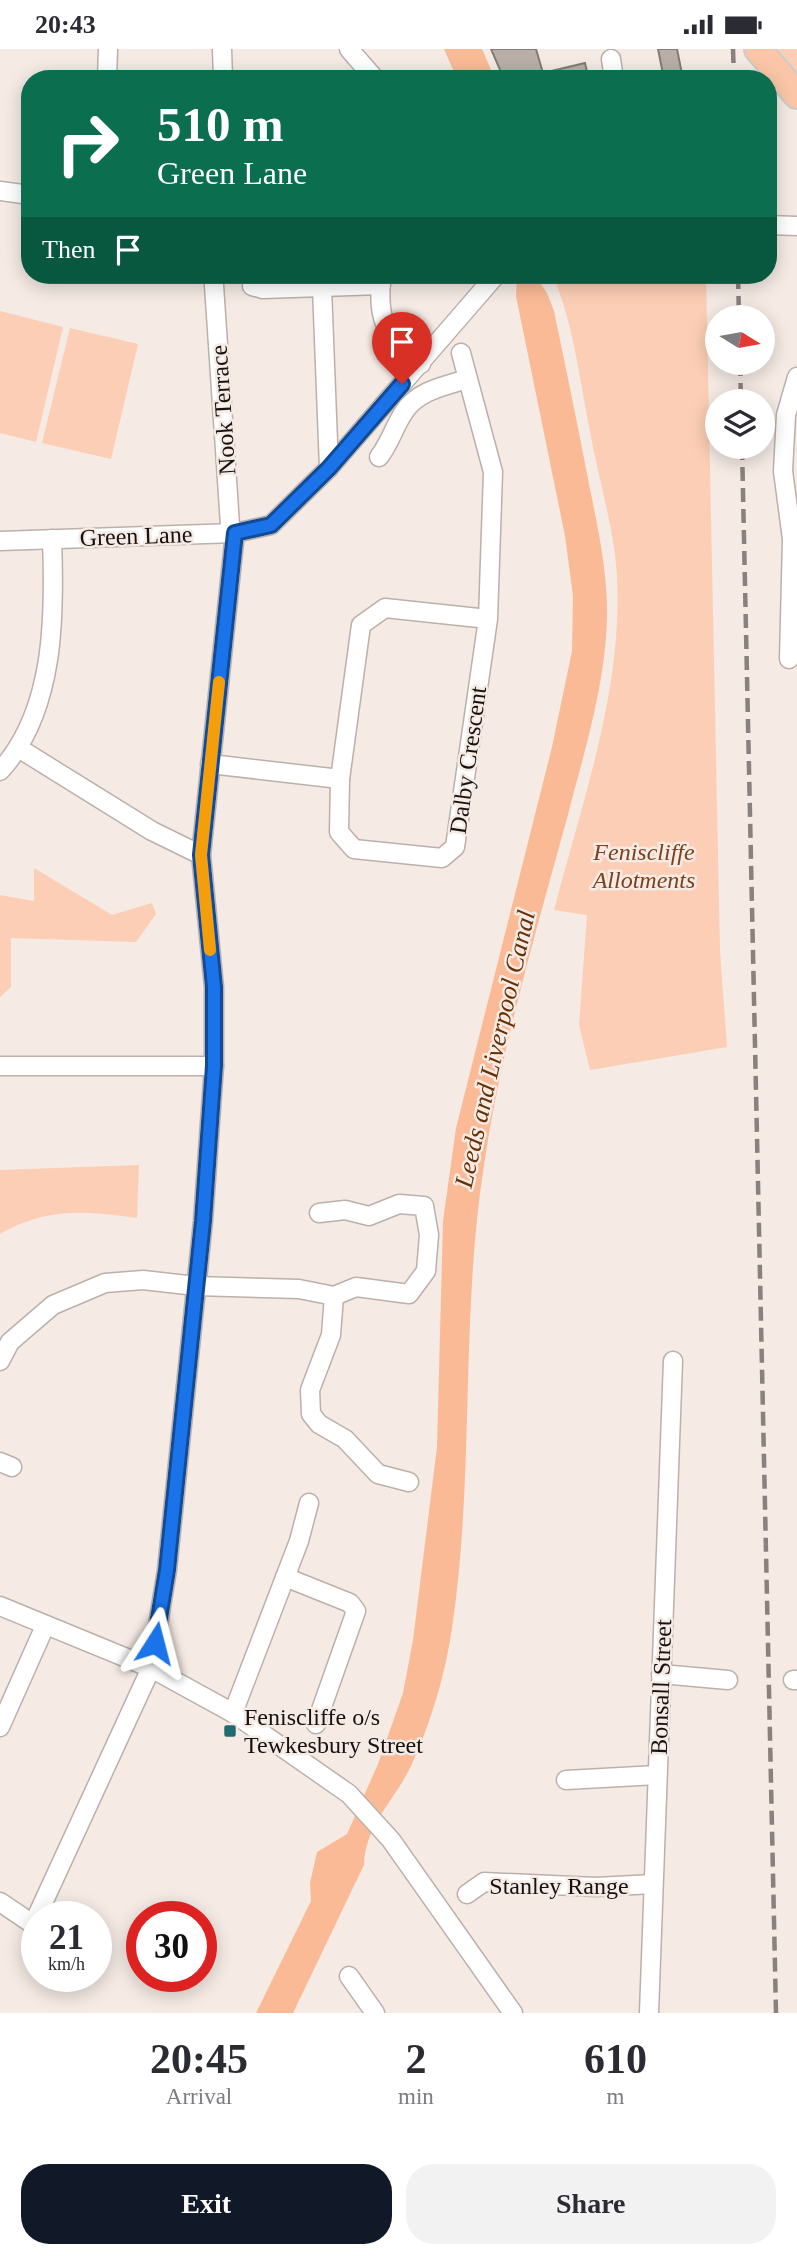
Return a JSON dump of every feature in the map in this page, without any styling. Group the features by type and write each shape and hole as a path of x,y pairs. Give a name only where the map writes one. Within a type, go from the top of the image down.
{"main road":[{"path":"761,52 776,70"},
{"path":"777,71 797,95"}],"street":[{"path":"107,70 108,49"},
{"path":"222,49 223,70"},
{"path":"349,49 367,70"},
{"path":"611,58 613,70"},
{"path":"0,191 21,194"},
{"path":"777,224 797,226"},
{"path":"252,286 322,288 352,284"},
{"path":"381,284 380,314 387,330 421,364"},
{"name":"Green Lane","path":"0,541 235,533 271,525 329,468 488,284"},
{"name":"Nook Terrace","path":"45,1901 152,1668 167,1570 196,1286 214,1066 214,987 201,855 235,533 230,525 214,285"},
{"path":"322,288 329,468"},
{"name":"Dalby Crescent","path":"461,352 493,472 488,619 455,847 442,858 354,849 340,832 340,779 361,625 385,608 488,619"},
{"path":"789,659 792,540 783,471 786,415 797,377"},
{"path":"379,457 405,411 425,392 467,379"},
{"path":"0,771 20,749 47,668 55,602 52,539"},
{"path":"20,749 152,831 201,855"},
{"path":"210,764 340,779"},
{"path":"0,1066 214,1066"},
{"path":"0,1361 10,1342 53,1305 105,1283 143,1280 196,1286 299,1289 334,1296 356,1287 409,1294 426,1271 429,1235 424,1206 399,1204 369,1216 345,1210 319,1213"},
{"path":"334,1296 331,1335 310,1390 311,1414 319,1424 345,1439 378,1473 409,1482"},
{"name":"Bonsall Street","path":"649,2013 673,1361"},
{"path":"233,1713 299,1541 309,1503"},
{"path":"285,1577 351,1603 356,1611 316,1724"},
{"path":"0,1606 152,1668 233,1713 349,1794 391,1840 511,2013"},
{"path":"0,1727 45,1626"},
{"path":"661,1674 729,1680"},
{"path":"566,1780 657,1775"},
{"name":"Stanley Range","path":"467,1894 484,1882 597,1887 653,1884"},
{"path":"0,1902 21,1913"},
{"path":"349,1976 375,2013"}],"green space":[{"path":"778,49 797,49 797,73"},
{"name":"Feniscliffe Allotments","path":"556,284 706,284 705,375 708,375 708,389 705,389 705,459 710,459 720,951 727,1047 590,1070 579,1025 587,915 554,910 588,787 607,704 614,662 617,577 610,523 567,317"},
{"path":"0,311 63,327 36,442 0,433"},
{"path":"70,328 138,344 111,459 42,443"},
{"path":"34,868 112,915 152,903 156,914 136,942 11,938 11,987 0,997 0,895 34,901"},
{"path":"139,1165 137,1218 67,1213 34,1219 0,1234 0,1170"}],"water":[{"path":"444,49 482,49 491,70 453,70"},
{"name":"Leeds and Liverpool Canal","path":"517,284 541,284 554,311 604,568 607,619 602,671 586,747 509,1035 484,1165 472,1280 459,1570 452,1628 441,1681 425,1733 411,1766 375,1825 364,1865 293,2013 256,2013 311,1901 310,1883 317,1852 347,1834 378,1764 403,1693 413,1640 437,1447 443,1221 456,1128 552,747 572,651 573,596 565,536 516,296"}],"building":[{"path":"491,49 536,49 542,70 500,70"},
{"path":"658,49 677,49 681,70 662,70"},
{"path":"585,63 587,70 556,70"}],"railway":[{"path":"733,49 734,70"},
{"path":"738,284 739,305"},
{"path":"740,375 741,389"},
{"path":"742,459 776,2013"}],"slow traffic":[{"path":"210,950 201,855 219,682"}],"place":[{"name":"Feniscliffe o/s Tewkesbury Street","path":"230,1731"}],"route":[{"path":"155,1643 167,1570 203,1221 214,1066 214,987 201,855 235,533 271,525 329,468 402,384"}]}
